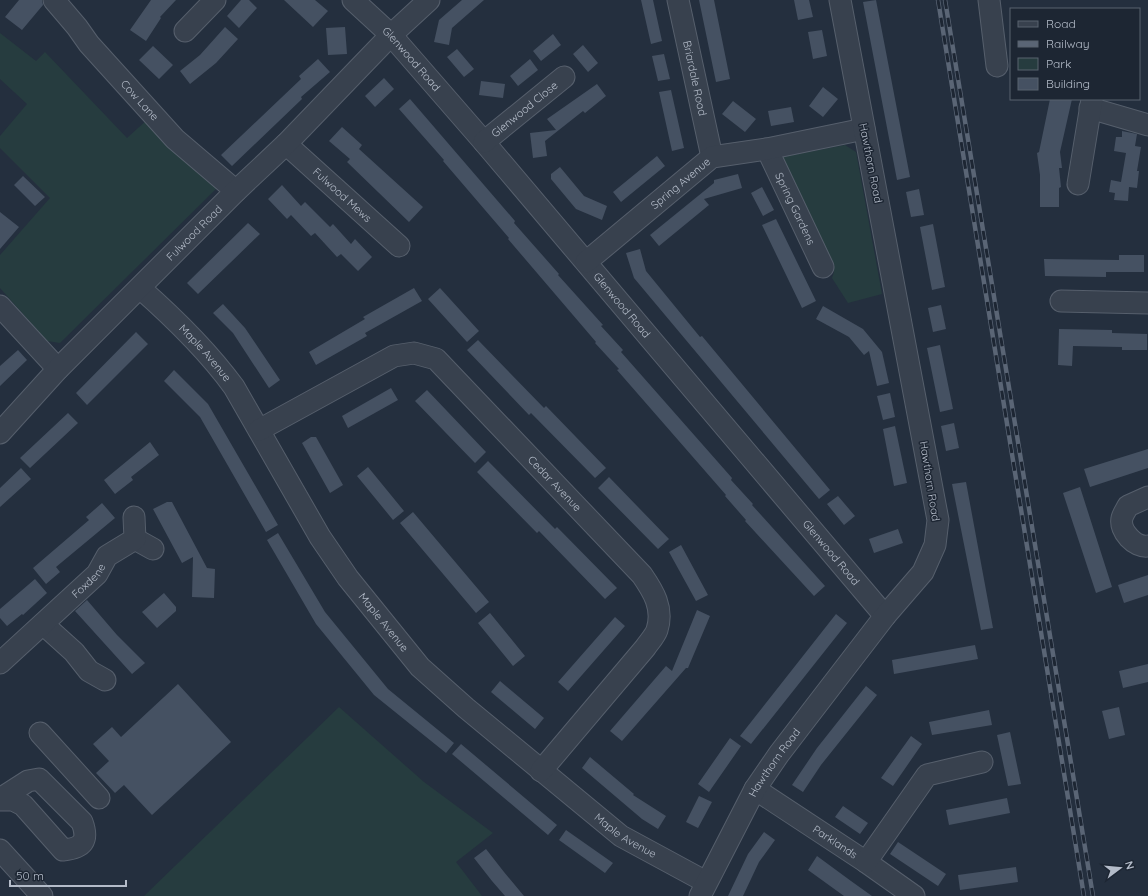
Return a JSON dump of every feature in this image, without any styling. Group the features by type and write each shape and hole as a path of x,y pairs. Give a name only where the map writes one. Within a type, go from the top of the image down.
{"street":[{"name":"Cow Lane","path":"54,0 89,44 175,139 236,191"},
{"path":"185,30 215,0"},
{"name":"Glenwood Road","path":"353,0 391,35 484,142 885,616"},
{"name":"Fulwood Road","path":"0,433 58,369 236,191 286,144 391,35 429,0"},
{"name":"Briardale Road","path":"678,0 712,157"},
{"name":"Hawthorn Road","path":"703,889 755,789 779,754 885,616 923,572 935,545 938,520 888,248 840,0"},
{"path":"989,0 997,66"},
{"name":"Glenwood Close","path":"484,142 564,77"},
{"path":"1078,184 1091,104 1148,125"},
{"name":"Spring Avenue","path":"586,262 712,157 767,149 864,129"},
{"name":"Fulwood Mews","path":"286,144 399,245"},
{"name":"Spring Gardens","path":"767,149 823,267"},
{"name":"Maple Avenue","path":"140,288 172,316 223,372 234,387 320,537 348,578 420,667 540,771 621,836 703,889"},
{"path":"1061,301 1148,303"},
{"path":"0,306 58,369"},
{"name":"Cedar Avenue","path":"259,430 394,356 414,353 436,359 642,575 654,592 660,611 657,630 645,648 540,771"},
{"path":"1148,497 1128,506 1122,519 1122,528 1127,536 1135,542 1148,546"},
{"path":"134,517 135,539 153,549"},
{"name":"Foxdene","path":"0,663 97,574 107,556 135,539"},
{"path":"43,624 74,652 89,671 105,680"},
{"path":"40,732 99,798"},
{"path":"0,799 28,780 59,754"},
{"path":"866,862 927,775 982,762"},
{"path":"0,799 14,800 23,805 63,850 80,846 86,839 86,832 82,822 40,779 28,780"},
{"name":"Parklands","path":"755,789 866,862 914,896"},
{"path":"0,850 42,896"}],"green space":[{"path":"0,33 36,61 45,52 127,138 148,119 220,185 60,343 47,341 0,288 0,255 50,198 0,148 0,136 27,104 0,79"},
{"path":"845,145 856,152 882,294 848,303 832,278 834,272 777,158"},
{"path":"339,707 424,782 493,833 456,862 482,896 144,896"}],"building":[{"path":"19,0 42,0 43,5 22,30 5,17"},
{"path":"151,0 176,0 160,17 161,18 146,41 130,30"},
{"path":"241,0 249,0 257,8 239,28 227,16"},
{"path":"284,0 315,0 328,11 313,27"},
{"path":"462,0 484,0 452,28 449,45 434,42 439,20"},
{"path":"641,0 653,0 662,41 651,44"},
{"path":"699,0 714,0 730,79 716,82"},
{"path":"794,0 809,0 813,17 798,20"},
{"path":"876,0 910,177 897,180 863,2"},
{"path":"225,27 238,39 216,63 190,84 180,71 200,55"},
{"path":"345,27 347,54 328,55 326,28"},
{"path":"822,30 827,56 813,59 808,32"},
{"path":"553,34 561,45 541,61 533,51"},
{"path":"583,45 598,63 588,72 573,54"},
{"path":"153,46 173,65 159,79 139,60"},
{"path":"457,49 474,69 464,77 447,57"},
{"path":"664,54 670,79 658,81 652,56"},
{"path":"318,59 330,72 301,97 302,99 232,166 221,155 301,79 299,76"},
{"path":"530,59 538,70 518,86 510,76"},
{"path":"384,78 394,89 375,107 365,96"},
{"path":"481,81 505,84 503,98 479,95"},
{"path":"597,84 606,96 585,113 583,111 545,141 547,156 533,158 530,133 556,130 547,119"},
{"path":"823,87 838,99 823,117 809,106"},
{"path":"671,90 684,148 672,151 659,92"},
{"path":"410,99 515,221 514,223 559,274 558,275 603,325 601,326 623,350 621,352 732,478 731,480 753,504 752,505 825,586 814,596 745,521 746,520 725,496 726,495 617,370 619,369 595,343 596,342 443,161 444,160 399,109"},
{"path":"1050,100 1072,100 1060,152 1062,168 1059,168 1061,187 1059,188 1059,207 1040,207 1040,175 1037,153 1039,152"},
{"path":"733,101 756,119 745,132 722,114"},
{"path":"791,107 794,122 771,126 768,111"},
{"path":"342,127 362,145 359,149 423,207 409,222 347,162 350,159 329,141"},
{"path":"1122,131 1137,134 1135,146 1141,147 1137,171 1139,171 1137,188 1129,187 1128,201 1114,200 1115,193 1109,192 1111,180 1121,182 1126,153 1114,151 1116,137 1122,137"},
{"path":"657,156 665,166 621,202 613,192"},
{"path":"560,167 584,196 607,206 602,220 576,209 551,179 551,174"},
{"path":"738,174 742,188 704,199 709,205 659,246 650,235 714,183 714,180"},
{"path":"23,176 45,197 35,206 14,185"},
{"path":"282,185 301,206 305,202 330,227 333,224 351,244 355,239 372,257 358,271 341,254 337,257 315,233 311,236 291,215 287,219 268,199"},
{"path":"762,187 774,210 763,216 751,193"},
{"path":"919,189 924,215 911,217 906,192"},
{"path":"0,212 19,227 0,249"},
{"path":"776,219 816,301 802,308 762,225"},
{"path":"248,223 260,234 198,294 187,283"},
{"path":"933,224 945,287 932,290 920,227"},
{"path":"640,249 646,271 830,490 819,499 634,278 626,253"},
{"path":"1119,255 1144,255 1144,272 1106,272 1106,277 1045,276 1044,259 1119,260"},
{"path":"414,288 422,301 365,333 367,336 316,365 309,352 365,319 363,317"},
{"path":"440,288 479,331 467,342 428,299"},
{"path":"223,304 245,328 280,380 269,388 233,333 213,313"},
{"path":"941,305 946,329 933,332 928,308"},
{"path":"823,306 863,329 882,352 889,383 877,386 869,351 864,355 849,337 816,319"},
{"path":"1059,329 1112,330 1112,333 1147,334 1147,350 1122,350 1122,347 1073,346 1072,366 1058,365"},
{"path":"136,332 148,344 87,405 76,393"},
{"path":"478,340 544,408 546,406 606,468 595,478 531,413 529,415 467,350"},
{"path":"940,345 953,409 940,412 927,348"},
{"path":"18,350 27,360 0,386 0,366"},
{"path":"174,370 208,404 278,525 266,532 200,417 164,381"},
{"path":"391,388 398,400 348,428 342,416"},
{"path":"427,390 486,452 475,463 415,401"},
{"path":"890,393 895,417 883,420 877,396"},
{"path":"68,413 78,423 30,468 20,458"},
{"path":"954,423 959,448 946,451 941,426"},
{"path":"895,426 907,483 894,486 883,429"},
{"path":"311,437 316,437 343,485 330,493 302,443"},
{"path":"150,442 159,455 131,477 133,480 115,494 104,480"},
{"path":"1148,449 1148,468 1090,487 1084,469"},
{"path":"488,461 555,529 557,527 617,588 605,599 539,531 537,533 477,472"},
{"path":"368,467 404,511 393,520 357,476"},
{"path":"21,468 31,479 0,507 0,488"},
{"path":"609,477 669,539 658,549 598,488"},
{"path":"966,482 993,628 981,630 952,484"},
{"path":"1080,487 1112,587 1096,593 1063,493"},
{"path":"838,496 855,516 844,525 827,504"},
{"path":"167,502 172,502 207,568 215,569 214,598 192,597 193,557 182,563 153,509"},
{"path":"102,503 115,518 56,567 60,572 46,584 33,568 89,520 86,517"},
{"path":"413,512 489,602 476,613 400,523"},
{"path":"898,529 903,543 874,553 869,539"},
{"path":"278,533 325,612 388,689 454,743 446,753 374,695 316,624 267,540"},
{"path":"681,545 708,595 696,601 669,552"},
{"path":"1148,575 1148,595 1124,603 1118,585"},
{"path":"35,579 47,593 23,615 22,614 7,626 0,618 0,609"},
{"path":"164,593 176,607 176,611 157,628 142,612"},
{"path":"87,600 117,635 145,663 132,674 75,611"},
{"path":"697,610 710,616 688,668 686,668 622,741 610,731 666,666 672,671"},
{"path":"490,613 525,656 513,666 478,623"},
{"path":"836,614 847,623 751,744 740,736"},
{"path":"615,617 625,626 568,691 558,682"},
{"path":"975,645 978,659 894,674 892,660"},
{"path":"1148,664 1148,682 1123,688 1119,671"},
{"path":"500,681 544,718 535,729 491,692"},
{"path":"178,684 231,742 152,815 124,785 115,793 96,773 109,761 93,744 112,727 121,737"},
{"path":"866,686 877,695 821,765 803,792 792,785 817,748"},
{"path":"1119,707 1125,735 1109,739 1102,711"},
{"path":"989,710 992,725 932,735 929,722"},
{"path":"1010,732 1021,784 1008,786 997,735"},
{"path":"911,736 922,744 893,786 881,778"},
{"path":"730,738 741,746 709,792 698,784"},
{"path":"461,744 557,825 548,835 452,754"},
{"path":"590,757 634,794 633,795 666,816 658,829 642,819 582,768"},
{"path":"699,796 712,802 698,828 686,822"},
{"path":"1007,798 1010,813 949,825 946,810"},
{"path":"843,806 868,823 860,834 835,817"},
{"path":"566,830 613,863 605,873 559,840"},
{"path":"764,832 775,840 759,862 743,896 728,896 748,854"},
{"path":"898,842 946,874 938,886 890,854"},
{"path":"486,849 524,896 505,896 492,881 474,858"},
{"path":"817,856 872,896 844,896 808,870"},
{"path":"1016,867 1018,882 960,890 958,875"}],"railway":[{"path":"938,0 1084,896"},
{"path":"945,0 1093,896"}]}
